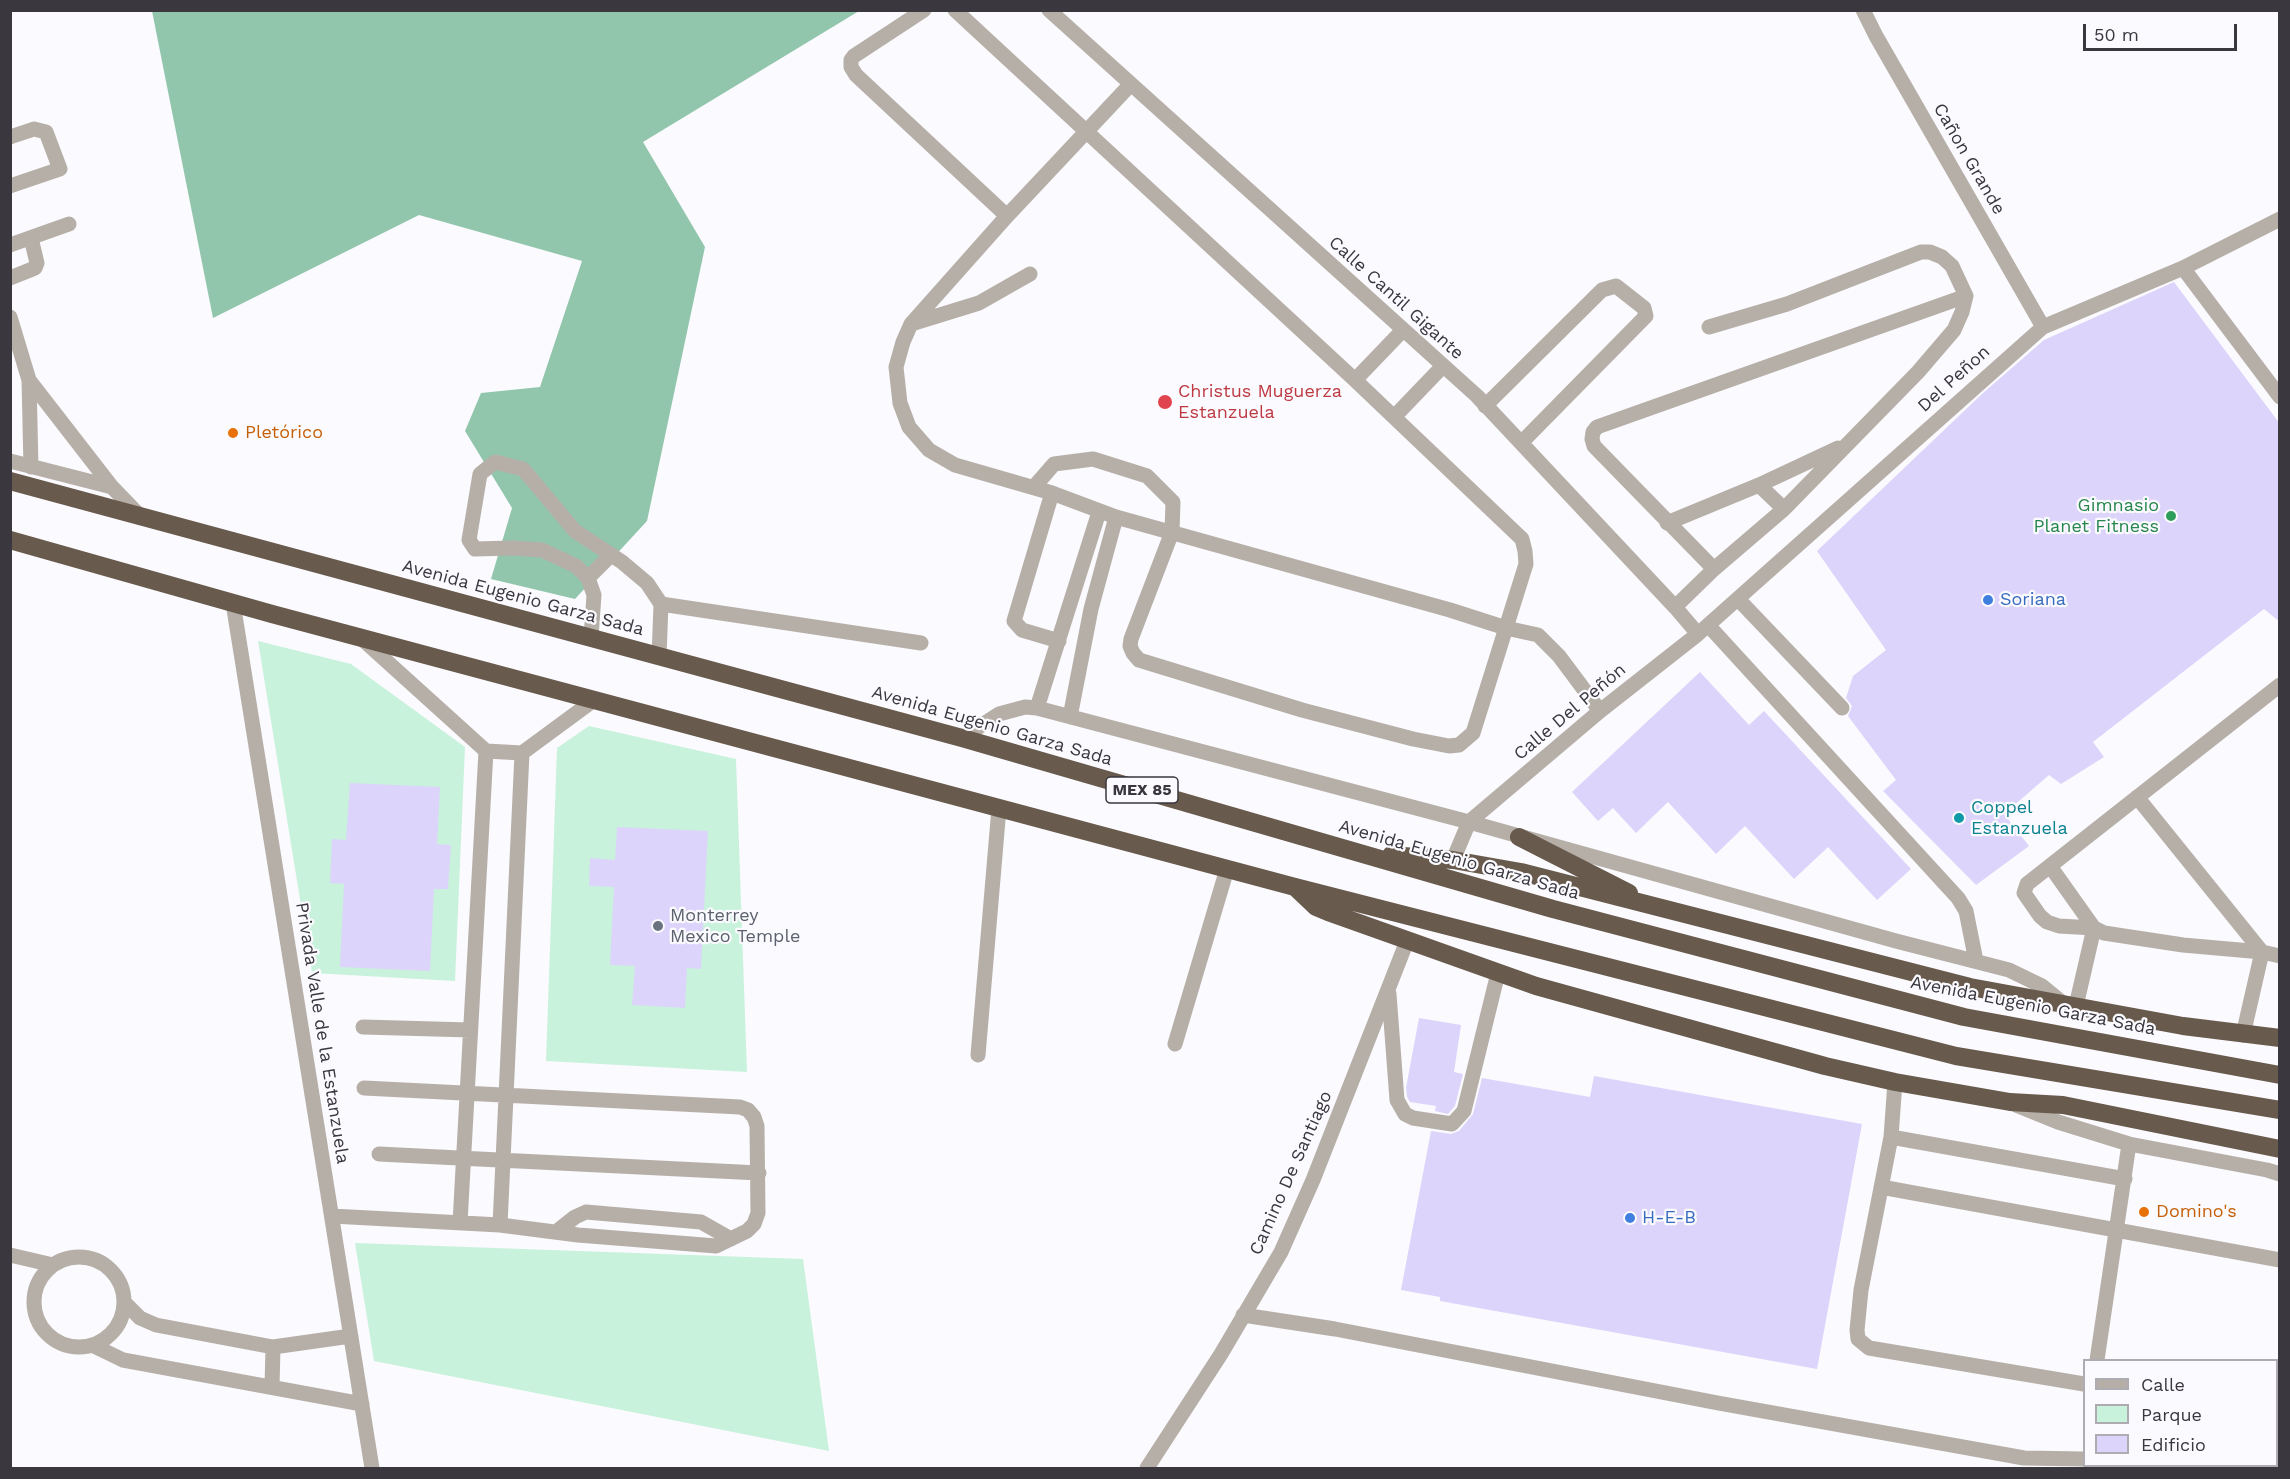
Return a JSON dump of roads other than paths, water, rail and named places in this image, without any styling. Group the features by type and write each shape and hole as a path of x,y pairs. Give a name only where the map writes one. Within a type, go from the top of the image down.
{"highway":[{"name":"Avenida Eugenio Garza Sada","path":"10,481 962,738 1553,909 1964,1017 2280,1075"},
{"path":"10,540 361,638 1227,869 1956,1056 2280,1110"},
{"path":"1519,837 1663,910"},
{"path":"1353,852 1453,860 1521,873 1970,987 2243,1035 2280,1038"},
{"path":"1295,887 1316,907 1536,986 1814,1062 1895,1082 2010,1102 2063,1105 2280,1149"}],"street":[{"path":"924,10 854,56 850,60 851,68 1007,216"},
{"path":"955,10 1355,380 1521,539 1526,551 1526,564 1473,732 1459,745 1449,746 1413,739 1302,710 1139,660 1130,646 1131,639 1172,532 1173,502 1147,476 1093,459 1054,464 1034,488"},
{"name":"Calle Cantil Gigante","path":"1049,10 1443,366 1521,443 1675,607 1703,629 1958,898 1966,911 1971,928 1976,961"},
{"name":"Cañon Grande","path":"1863,10 2043,327"},
{"path":"1130,85 1007,216 911,324 896,367 900,403 909,426 929,450 955,465 1052,493 1116,517 1450,610 1506,628 1538,635 1559,656 1600,711"},
{"path":"10,137 34,129 46,132 60,169 10,186"},
{"name":"Del Peñon","path":"1703,629 2043,327 2183,268 2280,219"},
{"path":"10,245 69,225"},
{"path":"10,278 35,268 37,263 31,238"},
{"path":"1675,607 1714,569 1784,509 1918,372 1954,330 1966,296 1952,266 1942,257 1930,252 1921,252 1787,304 1709,327"},
{"path":"2183,268 2280,397"},
{"path":"911,324 979,303 1030,274"},
{"path":"1485,406 1602,290 1616,286 1644,308 1646,316 1521,443"},
{"path":"1714,569 1594,446 1593,432 1597,427 1966,296"},
{"path":"10,317 29,380 31,467"},
{"path":"1355,380 1403,330"},
{"path":"1394,417 1443,366"},
{"path":"29,380 112,487 140,516"},
{"path":"1667,523 1759,485 1845,445"},
{"path":"10,461 112,487"},
{"path":"591,638 594,595 588,578 576,566 542,550 475,549 469,540 480,474 495,462 523,469 575,531 647,583 661,604 659,657"},
{"path":"1759,485 1784,509"},
{"path":"1052,493 1014,621 1022,630 1059,641"},
{"path":"1037,708 1099,512"},
{"path":"1070,717 1091,609 1116,517"},
{"path":"588,578 611,555"},
{"path":"1738,598 1842,708"},
{"name":"Privada Valle de la Estanzuela","path":"233,603 372,1468"},
{"path":"661,604 921,644"},
{"name":"Calle Del Peñón","path":"1469,822 1600,711 1703,629"},
{"path":"361,638 486,751 522,753 594,700"},
{"path":"2280,685 2049,866 2027,884 2024,893 2040,916 2047,922 2059,926 2094,928 2104,933 2183,945 2262,952 2280,956"},
{"path":"962,738 999,714 1025,707 1037,708 1469,822 1976,961 2027,977 2070,1005 2094,928"},
{"path":"460,1223 486,751"},
{"path":"500,1225 522,753"},
{"path":"2137,797 2262,952"},
{"path":"978,1055 999,808"},
{"path":"1453,860 1469,822"},
{"path":"2049,866 2094,928"},
{"path":"1175,1044 1227,869"},
{"name":"Camino De Santiago","path":"1147,1468 1221,1354 1281,1252 1313,1180 1407,941"},
{"path":"2243,1035 2262,952"},
{"path":"1389,991 1397,1100 1405,1114 1413,1118 1452,1124 1464,1111 1498,973"},
{"path":"363,1027 470,1030"},
{"path":"1895,1082 1891,1137 1861,1290 1858,1339 1862,1344 1876,1349 2083,1384"},
{"path":"332,1216 500,1225 716,1246 747,1231 754,1224 758,1214 757,1126 748,1110 740,1107 364,1088"},
{"path":"2010,1102 2058,1122 2129,1144 2280,1174"},
{"path":"1891,1137 2125,1179"},
{"path":"2097,1359 2129,1144"},
{"path":"379,1154 759,1173"},
{"path":"1881,1187 2280,1260"},
{"path":"556,1232 575,1217 586,1212 701,1222 731,1239"},
{"path":"10,1255 53,1265"},
{"path":"80,1256 106,1265 116,1275 122,1288 124,1302 122,1316 115,1329 92,1345 78,1347 52,1338 42,1328 36,1315 35,1294 43,1274 53,1265 80,1256"},
{"path":"124,1302 140,1318 156,1325 273,1347 351,1336"},
{"path":"1243,1315 1335,1329 2049,1468"},
{"path":"92,1345 123,1360 362,1404"},
{"path":"272,1387 273,1347"},
{"path":"2020,1463 2083,1459"},
{"path":"2210,1467 2235,1468"}],"place":[{"name":"Christus Muguerza Estanzuela","path":"1165,402"},
{"name":"Pletórico","path":"233,433"},
{"name":"Gimnasio Planet Fitness","path":"2171,516"},
{"name":"Soriana","path":"1988,600"},
{"name":"Coppel Estanzuela","path":"1959,818"},
{"name":"Monterrey Mexico Temple","path":"658,926"},
{"name":"Domino's","path":"2144,1212"},
{"name":"H-E-B","path":"1630,1218"}]}
